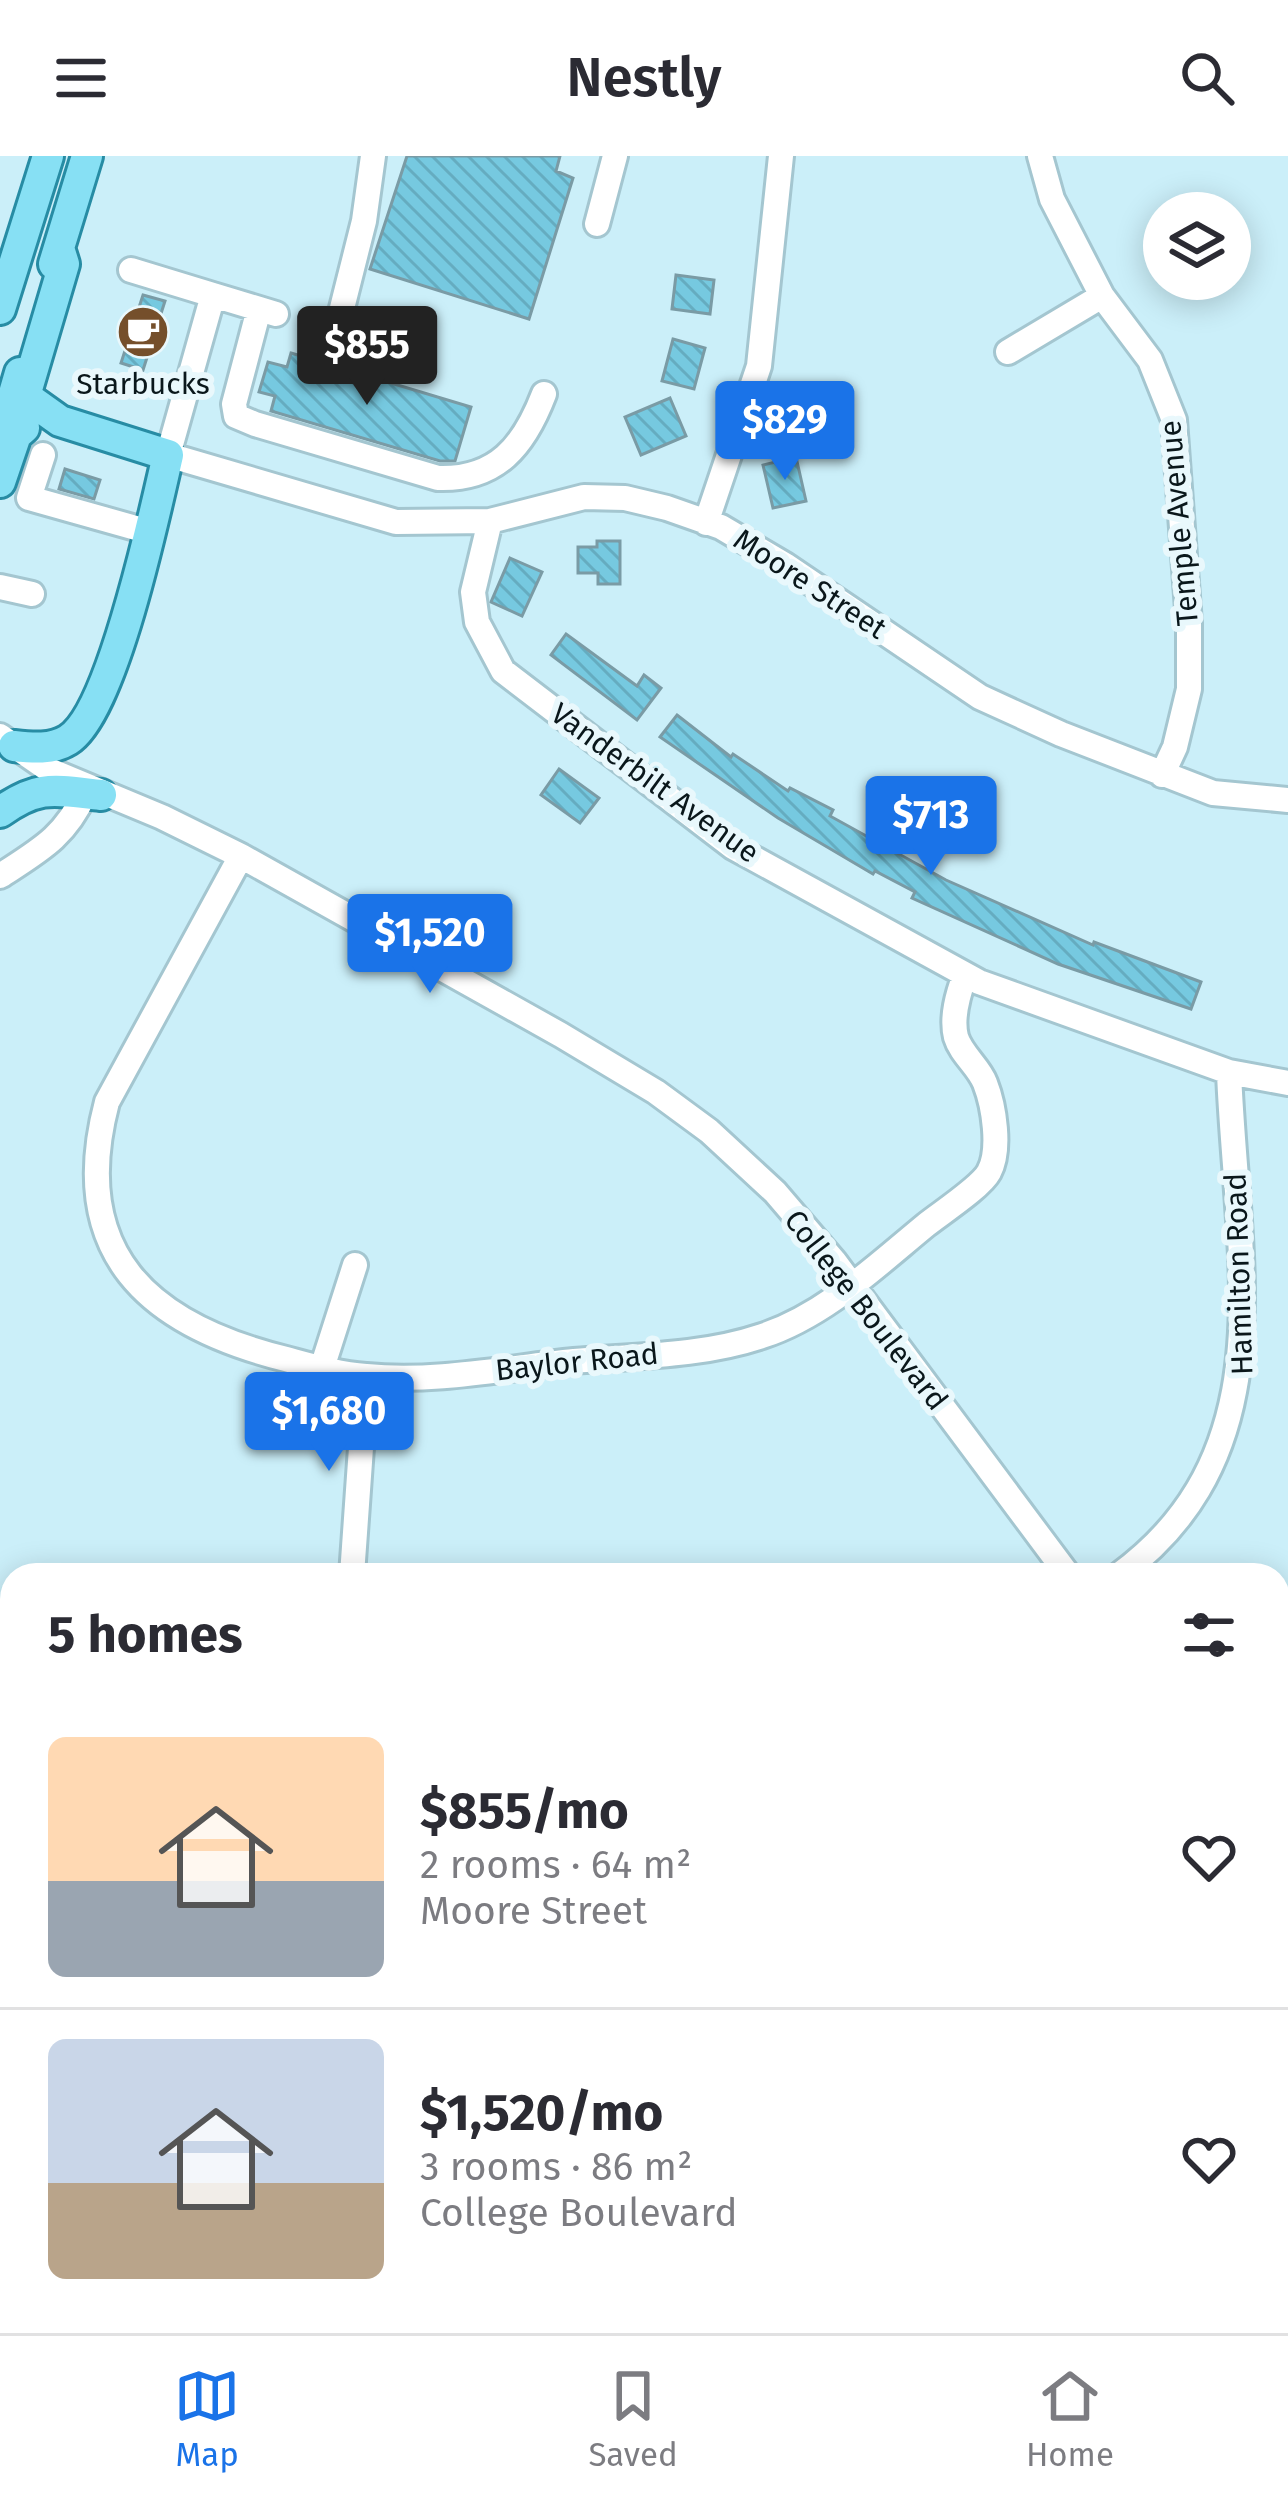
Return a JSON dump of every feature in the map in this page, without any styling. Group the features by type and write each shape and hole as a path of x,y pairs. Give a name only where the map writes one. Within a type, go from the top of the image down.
{"main road":[{"path":"0,309 48,156"},
{"path":"0,442 87,156"},
{"path":"23,760 40,748 63,743 85,723 105,680 168,455 60,421 25,396 64,264 59,248"},
{"path":"0,482 18,432 60,421"},
{"path":"23,760 53,789 93,794"},
{"path":"0,812 27,793 23,760"}],"street":[{"path":"336,332 364,221 373,156"},
{"path":"597,224 614,156"},
{"path":"706,523 759,366 781,156"},
{"name":"Temple Avenue","path":"1040,156 1052,199 1102,296 1150,360 1168,399 1179,445 1189,689 1175,747 1162,776"},
{"path":"131,270 268,311 234,404 236,416 255,424 438,478 461,479 508,458 534,420 544,394"},
{"path":"168,455 214,295"},
{"path":"1008,352 1102,296"},
{"path":"43,455 29,498 150,532"},
{"name":"Moore Street","path":"168,455 396,522 490,521 584,497 625,498 721,527 980,697 1162,776 1213,793 1288,800"},
{"name":"Vanderbilt Avenue","path":"490,521 473,592 477,622 503,670 733,847 965,975 1229,1072 1288,1082"},
{"path":"0,587 32,595"},
{"path":"0,876 55,840 93,794"},
{"name":"College Boulevard","path":"93,794 142,809 241,856 656,1092 709,1131 775,1192 834,1261 1059,1563"},
{"name":"Baylor Road","path":"241,856 107,1102 99,1133 100,1211 125,1268 151,1300 172,1316 214,1337 367,1377 458,1374 742,1343 802,1318 850,1287 988,1173 995,1138 986,1083 956,1038 956,998 965,975"},
{"name":"Hamilton Road","path":"1136,1563 1188,1514 1230,1443 1245,1378 1229,1072"},
{"path":"322,1368 355,1265"},
{"path":"353,1563 367,1377"}],"building":[{"path":"407,156 560,156 556,171 573,178 529,319 370,269"},
{"path":"676,275 714,280 710,314 672,309"},
{"name":"Starbucks","path":"143,295 165,301 143,370 121,363"},
{"path":"673,339 705,348 694,389 662,381"},
{"path":"291,353 471,407 455,461 440,461 271,411 275,396 259,392 268,362 287,367"},
{"path":"670,398 686,436 641,455 625,417"},
{"path":"796,457 806,501 773,508 763,465"},
{"path":"65,469 100,480 94,499 59,489"},
{"path":"597,541 620,541 620,584 598,584 598,573 578,573 578,547 597,547"},
{"path":"510,558 542,572 522,616 491,602"},
{"path":"566,634 637,686 644,675 661,688 637,720 551,655"},
{"path":"677,715 731,757 733,754 788,791 833,810 830,816 946,880 1093,945 1201,982 1191,1009 1058,964 912,898 915,892 873,874 778,818 660,737"},
{"path":"559,769 599,798 580,823 541,795"}],"place":[{"name":"Starbucks","path":"143,332"}]}
